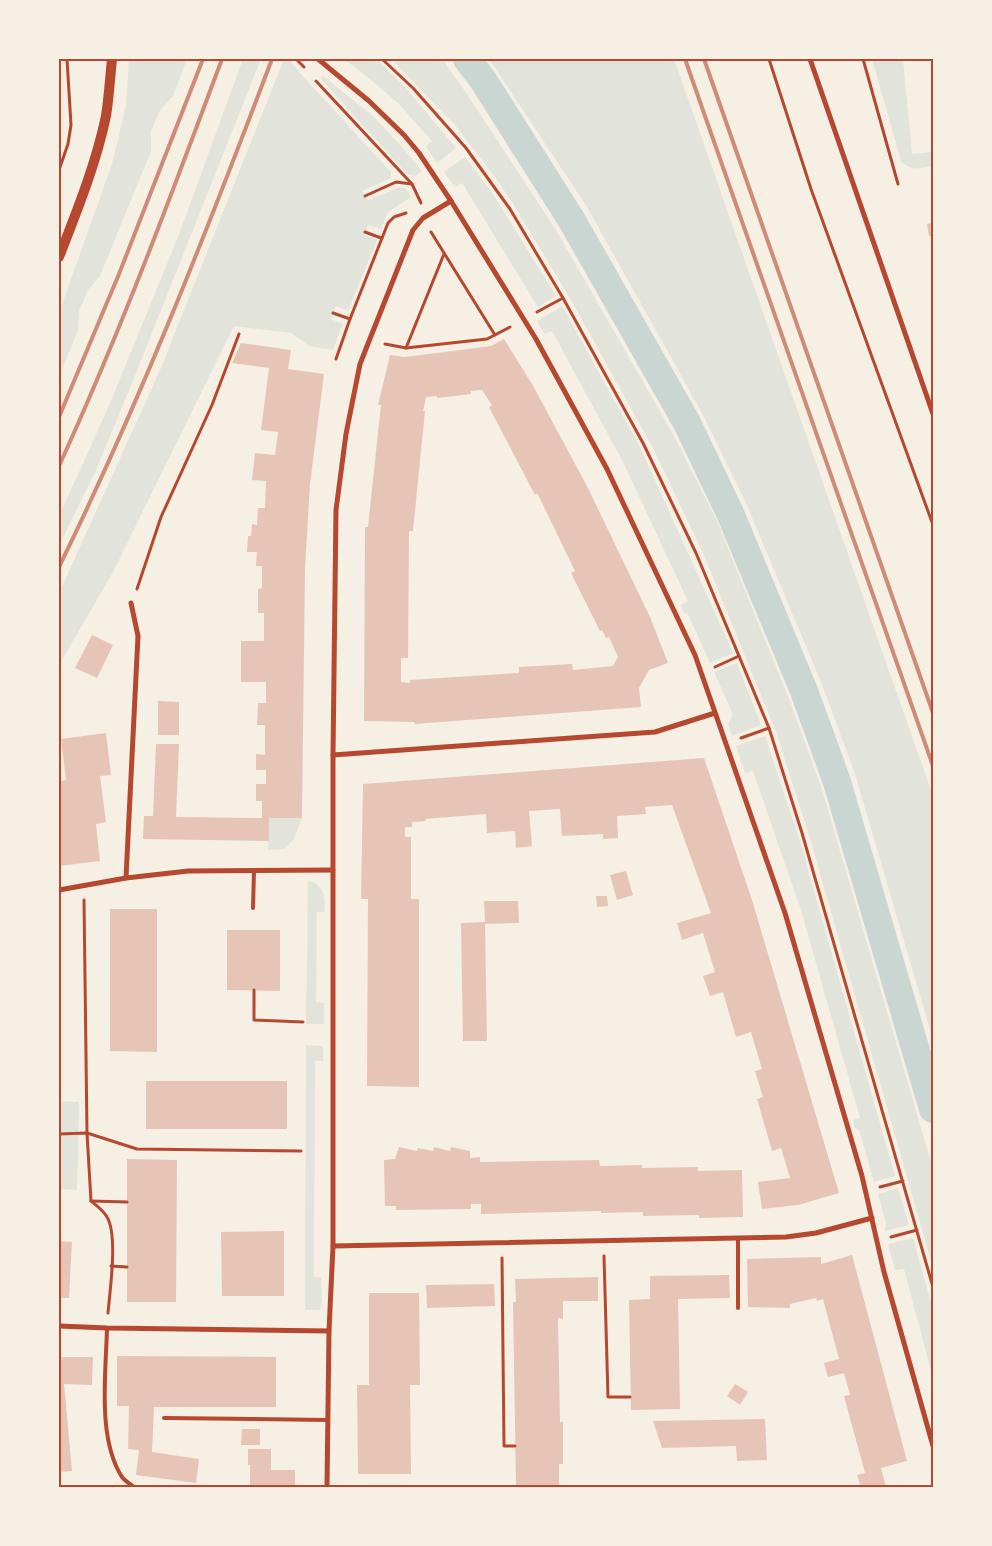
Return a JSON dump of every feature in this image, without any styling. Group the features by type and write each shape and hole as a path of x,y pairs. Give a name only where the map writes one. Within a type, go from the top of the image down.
{"main road":[{"path":"59,257 76,216 97,150 106,114 112,59"}],"street":[{"path":"318,59 369,101 404,135 419,153 451,201 524,320 607,469 695,655 785,913 866,1190 884,1272 933,1446"},
{"path":"810,59 933,414"},
{"path":"327,1487 329,1331 333,1246 333,755 336,510 352,398 368,341 413,230 423,218 451,201"},
{"path":"126,878 138,636 131,603"},
{"path":"333,755 655,732 716,713"},
{"path":"59,890 126,878 188,871 333,870"},
{"path":"333,1246 786,1237 816,1234 872,1218"},
{"path":"59,1326 329,1331"}],"lane":[{"path":"253,908 254,870"},
{"path":"738,1238 738,1308"},
{"path":"107,1328 105,1401 108,1440 115,1464 123,1479 134,1487"},
{"path":"164,1418 328,1420"}],"path":[{"path":"59,170 68,144 71,125 67,59"},
{"path":"296,59 309,73"},
{"path":"382,59 400,76"},
{"path":"769,59 811,189 933,525"},
{"path":"863,59 898,184"},
{"path":"315,80 412,184 420,200 423,218 496,335"},
{"path":"366,196 396,182 412,184"},
{"path":"336,359 388,222 394,217 406,213 423,218"},
{"path":"365,232 382,238"},
{"path":"406,348 444,254"},
{"path":"368,341 406,348 487,339 563,298"},
{"path":"334,313 350,319"},
{"path":"144,571 161,517 212,405 239,334"},
{"path":"701,673 739,656"},
{"path":"727,744 769,728"},
{"path":"84,885 87,1132 91,1201 108,1218 113,1232 107,1328"},
{"path":"254,990 254,1020 303,1022"},
{"path":"59,1134 87,1132 137,1149 301,1151"},
{"path":"866,1190 903,1181"},
{"path":"91,1201 127,1202"},
{"path":"878,1241 917,1230"},
{"path":"604,1240 608,1397 630,1396"},
{"path":"502,1243 504,1446 515,1446"},
{"path":"111,1266 127,1266"}],"shaded area":[{"path":"129,59 187,59 173,96 160,110 151,131 151,151 100,276 88,290 79,311 78,330 59,377 59,313 112,164 126,106"},
{"path":"243,59 261,59 96,470 59,546 59,516 108,408 178,237"},
{"path":"284,59 289,59 391,172 391,178 362,191 368,200 400,187 406,189 411,197 388,212 381,229 368,225 364,235 377,240 348,311 336,306 331,319 343,324 333,350 309,346 291,333 234,326 113,572 59,665 59,593 161,368"},
{"path":"344,59 377,59 404,86 456,148 437,163 426,146 432,141 399,104"},
{"path":"391,59 442,59 467,94 556,230 673,434 717,521 789,699 822,789 933,1169 933,1268 809,835 776,732 703,553 653,448 571,300 512,202 455,125"},
{"path":"489,59 674,59 933,796 933,1040 855,774 821,682 746,503 702,413 587,207"},
{"path":"872,59 903,59 912,154 933,152 933,166 912,168 901,161"},
{"path":"323,76 373,116 422,171 415,176 407,174 321,79"},
{"path":"465,157 493,194 556,296 538,307 462,183 455,187 444,172"},
{"path":"562,306 640,447 733,653 710,663 688,614 684,613 680,605 688,601 622,460 552,331 544,334 537,321"},
{"path":"737,663 761,725 732,736 728,724 733,714 714,672"},
{"path":"765,736 799,838 895,1176 874,1182 859,1130 854,1127 853,1120 860,1118 801,910 753,771 745,773 736,746"},
{"path":"269,818 302,818 294,839 285,849 268,850"},
{"path":"308,881 321,888 325,902 325,912 317,912 316,1002 324,1003 324,1024 306,1024"},
{"path":"306,1045 323,1046 323,1061 315,1061 314,1277 321,1278 322,1302 320,1310 305,1310"},
{"path":"59,1101 79,1102 77,1190 59,1189"},
{"path":"898,1188 909,1225 885,1231 886,1223 878,1194"},
{"path":"913,1238 933,1310 933,1378 904,1269 895,1270 888,1244"}],"building":[{"path":"933,223 933,236 929,236 927,224"},
{"path":"504,339 532,384 587,486 650,617 668,663 649,670 639,688 641,707 415,724 414,722 364,721 365,527 368,527 381,405 378,405 390,355 405,357 491,346","holes":["482,390 492,405 489,407 535,495 537,493 575,571 571,573 600,631 602,630 606,638 609,637 618,657 613,666 573,670 572,664 519,667 519,673 410,680 410,683 401,682 401,658 408,658 409,531 413,531 425,411 423,411 426,397 437,396 437,398 471,394 471,391"]},
{"path":"241,343 291,350 288,369 324,374 310,484 305,568 302,818 269,818 269,841 143,839 144,816 153,816 156,744 179,744 176,817 262,818 262,801 256,801 256,784 266,784 266,770 256,770 256,754 265,755 265,725 257,725 258,703 266,703 266,682 241,682 241,641 264,641 264,613 258,613 258,589 262,588 262,566 256,566 257,552 247,552 248,536 251,536 252,524 257,525 258,508 265,508 266,481 252,480 255,453 275,455 278,432 261,430 269,368 232,363"},
{"path":"92,635 113,645 97,678 75,668"},
{"path":"158,701 179,702 179,735 158,735"},
{"path":"106,733 111,775 100,776 106,822 96,824 100,861 59,866 59,781 66,780 61,739"},
{"path":"704,758 752,900 839,1193 798,1205 762,1209 758,1182 790,1178 781,1148 772,1151 757,1099 763,1097 755,1071 762,1069 751,1032 736,1037 723,992 710,996 703,976 715,972 703,933 682,940 677,923 711,913 672,805 645,807 646,814 617,816 618,838 603,839 603,834 562,836 560,809 529,811 532,846 516,848 515,831 487,833 486,814 425,819 426,821 412,822 412,827 405,827 405,837 411,837 411,899 419,899 419,1087 367,1086 368,899 361,899 363,784"},
{"path":"626,871 633,895 617,900 610,875"},
{"path":"596,896 607,896 608,906 597,907"},
{"path":"484,901 518,901 519,923 485,924 487,1041 463,1041 461,923 485,922"},
{"path":"110,909 157,909 157,1052 110,1051"},
{"path":"227,930 280,930 280,991 227,990"},
{"path":"146,1081 287,1081 287,1129 146,1129"},
{"path":"399,1147 417,1151 418,1148 433,1151 434,1147 450,1151 451,1147 470,1151 470,1158 480,1157 480,1162 599,1160 600,1166 642,1165 642,1168 698,1167 698,1171 742,1170 743,1217 699,1218 699,1215 643,1216 643,1212 601,1213 601,1211 481,1214 481,1204 471,1204 471,1209 396,1210 396,1206 385,1206 384,1160 395,1159"},
{"path":"127,1159 177,1160 176,1302 127,1302"},
{"path":"284,1231 284,1296 222,1296 221,1232"},
{"path":"59,1241 72,1242 69,1298 59,1298"},
{"path":"852,1255 907,1461 881,1468 886,1487 861,1487 857,1475 865,1473 844,1396 850,1395 844,1373 828,1377 824,1363 839,1359 823,1299 817,1301 816,1298 790,1304 790,1308 748,1307 747,1259 821,1257 821,1264"},
{"path":"729,1275 730,1298 678,1299 680,1409 631,1410 629,1300 650,1299 650,1276"},
{"path":"598,1277 598,1301 563,1301 563,1319 558,1318 560,1422 563,1422 563,1464 559,1464 559,1486 516,1486 513,1302 516,1302 515,1279"},
{"path":"494,1284 495,1306 427,1308 426,1285"},
{"path":"369,1293 419,1293 420,1385 410,1385 411,1474 358,1474 357,1385 369,1385"},
{"path":"117,1356 276,1357 276,1407 154,1407 152,1452 199,1459 196,1483 136,1475 139,1450 128,1449 129,1406 117,1406"},
{"path":"59,1357 93,1357 92,1385 64,1384 72,1471 59,1472"},
{"path":"735,1384 748,1392 740,1405 727,1396"},
{"path":"765,1419 767,1460 737,1461 736,1446 662,1448 653,1421"},
{"path":"242,1429 260,1429 260,1445 241,1445"},
{"path":"248,1449 271,1449 271,1470 295,1470 295,1487 250,1487"}],"waterway":[{"path":"467,59 483,80 571,219 687,423 730,513 804,691 837,782 933,1109"}],"railway":[{"path":"59,417 119,274 203,59"},
{"path":"59,466 124,315 222,59"},
{"path":"59,567 89,505 172,316 272,59"},
{"path":"685,59 933,766"},
{"path":"704,59 933,713"}]}
